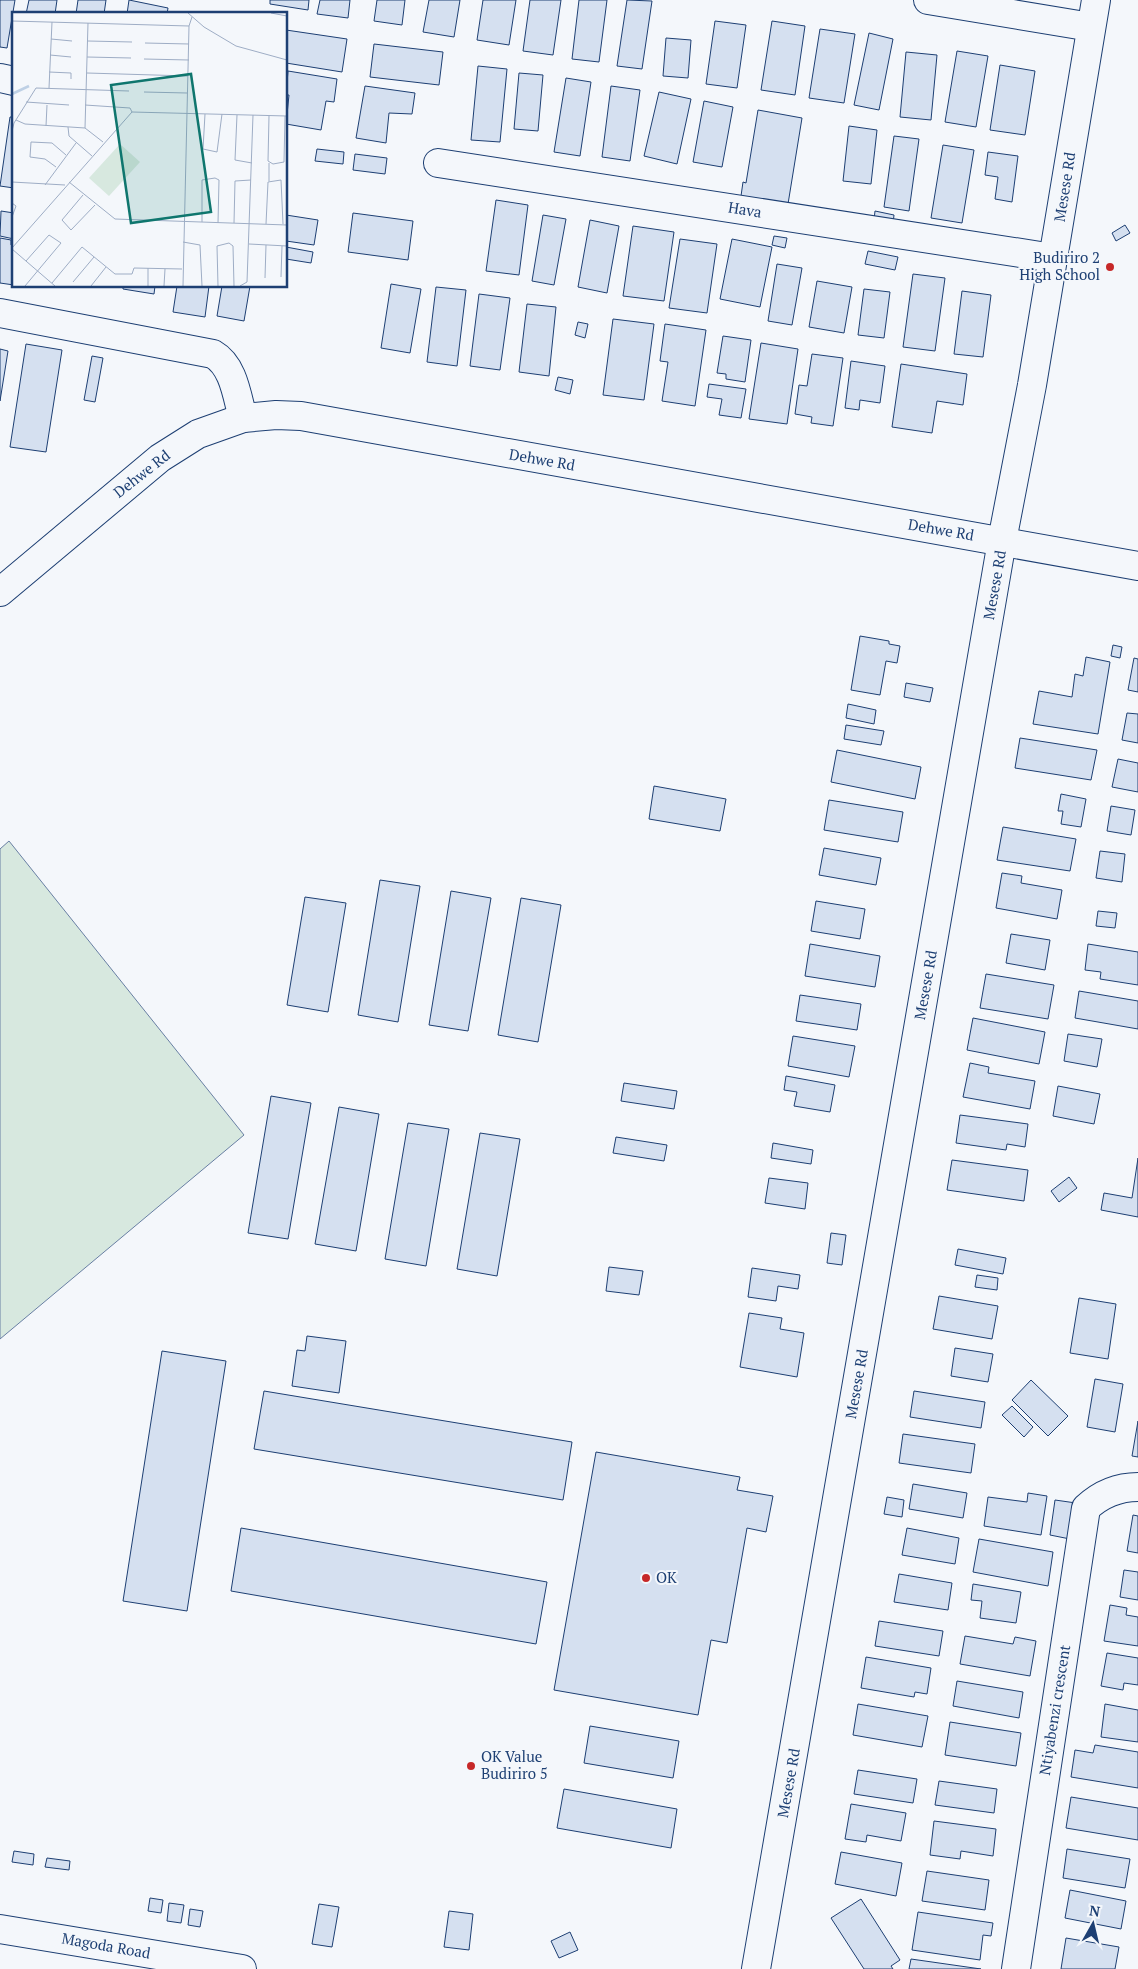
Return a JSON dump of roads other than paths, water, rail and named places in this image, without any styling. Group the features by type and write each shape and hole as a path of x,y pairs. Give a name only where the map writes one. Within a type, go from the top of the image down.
{"street":[{"path":"928,0 1091,27"},
{"name":"Mesese Rd","path":"756,1969 1002,541 1032,385 1096,0"},
{"name":"Hava","path":"438,163 1053,258"},
{"path":"0,313 213,354 228,370 243,418"},
{"name":"Dehwe Rd","path":"0,592 160,458 198,434 243,418 276,415 301,416 1138,566"},
{"name":"Ntiyabenzi crescent","path":"1016,1969 1086,1508 1098,1496 1114,1490 1138,1487"},
{"name":"Magoda Road","path":"0,1928 242,1969"}],"place":[{"name":"Budiriro 2 High School","path":"1110,267"},
{"name":"OK","path":"646,1578"},
{"name":"OK Value Budiriro 5","path":"471,1766"}]}
